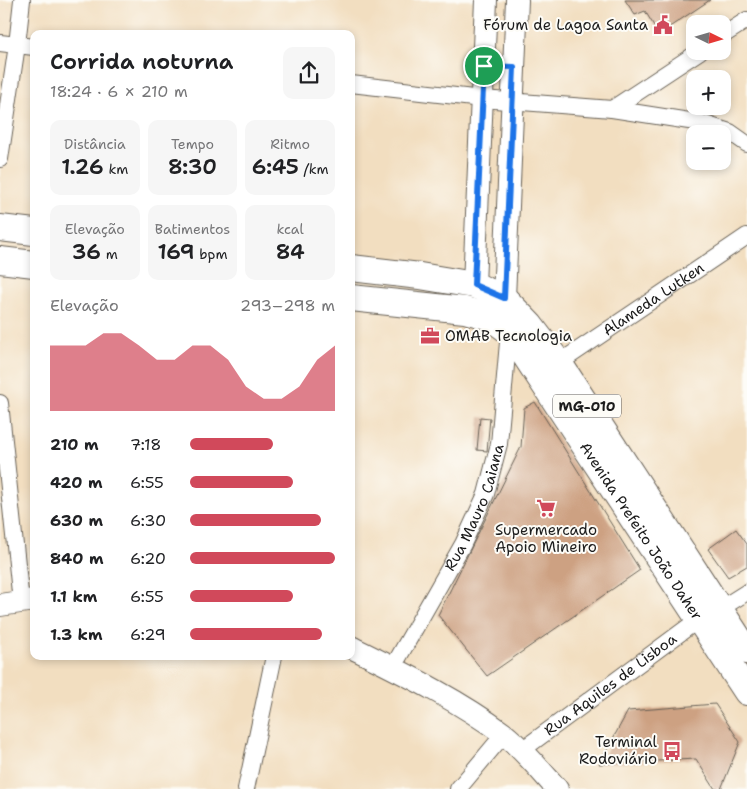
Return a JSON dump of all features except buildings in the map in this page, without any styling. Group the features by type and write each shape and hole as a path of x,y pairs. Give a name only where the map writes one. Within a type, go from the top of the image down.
{"main road":[{"path":"474,285 486,0"},
{"path":"504,298 516,0"},
{"path":"0,228 30,232"},
{"path":"0,260 30,264"},
{"name":"Avenida Prefeito João Daher","path":"355,268 474,285 504,298 530,325 559,363 710,614 747,692"},
{"name":"Avenida Prefeito João Daher","path":"355,298 465,310 490,317 509,331 710,614 747,650"},
{"path":"355,648 456,702 504,734 522,750 557,789"}],"street":[{"path":"0,159 26,46 22,0"},
{"path":"731,30 747,20"},
{"path":"0,43 26,46"},
{"path":"612,109 686,60"},
{"path":"355,84 482,99 612,109 702,123 730,132 747,144"},
{"name":"Alameda Lutken","path":"559,363 747,236"},
{"name":"Rua Mauro Caiana","path":"392,667 463,544 486,494 499,444 509,331"},
{"path":"0,403 18,602"},
{"name":"Rua Aquiles de Lisboa","path":"522,750 710,614 747,592"},
{"path":"246,789 273,660"},
{"path":"458,789 504,734"}],"lane":[{"path":"484,66 514,67"}],"place":[{"name":"Fórum de Lagoa Santa","path":"663,25"},
{"name":"OMAB Tecnologia","path":"430,336"},
{"name":"Supermercado Apoio Mineiro","path":"546,508"},
{"name":"Terminal Rodoviário","path":"672,751"}],"route":[{"path":"484,66 514,67 504,298 474,285 484,66"}]}
